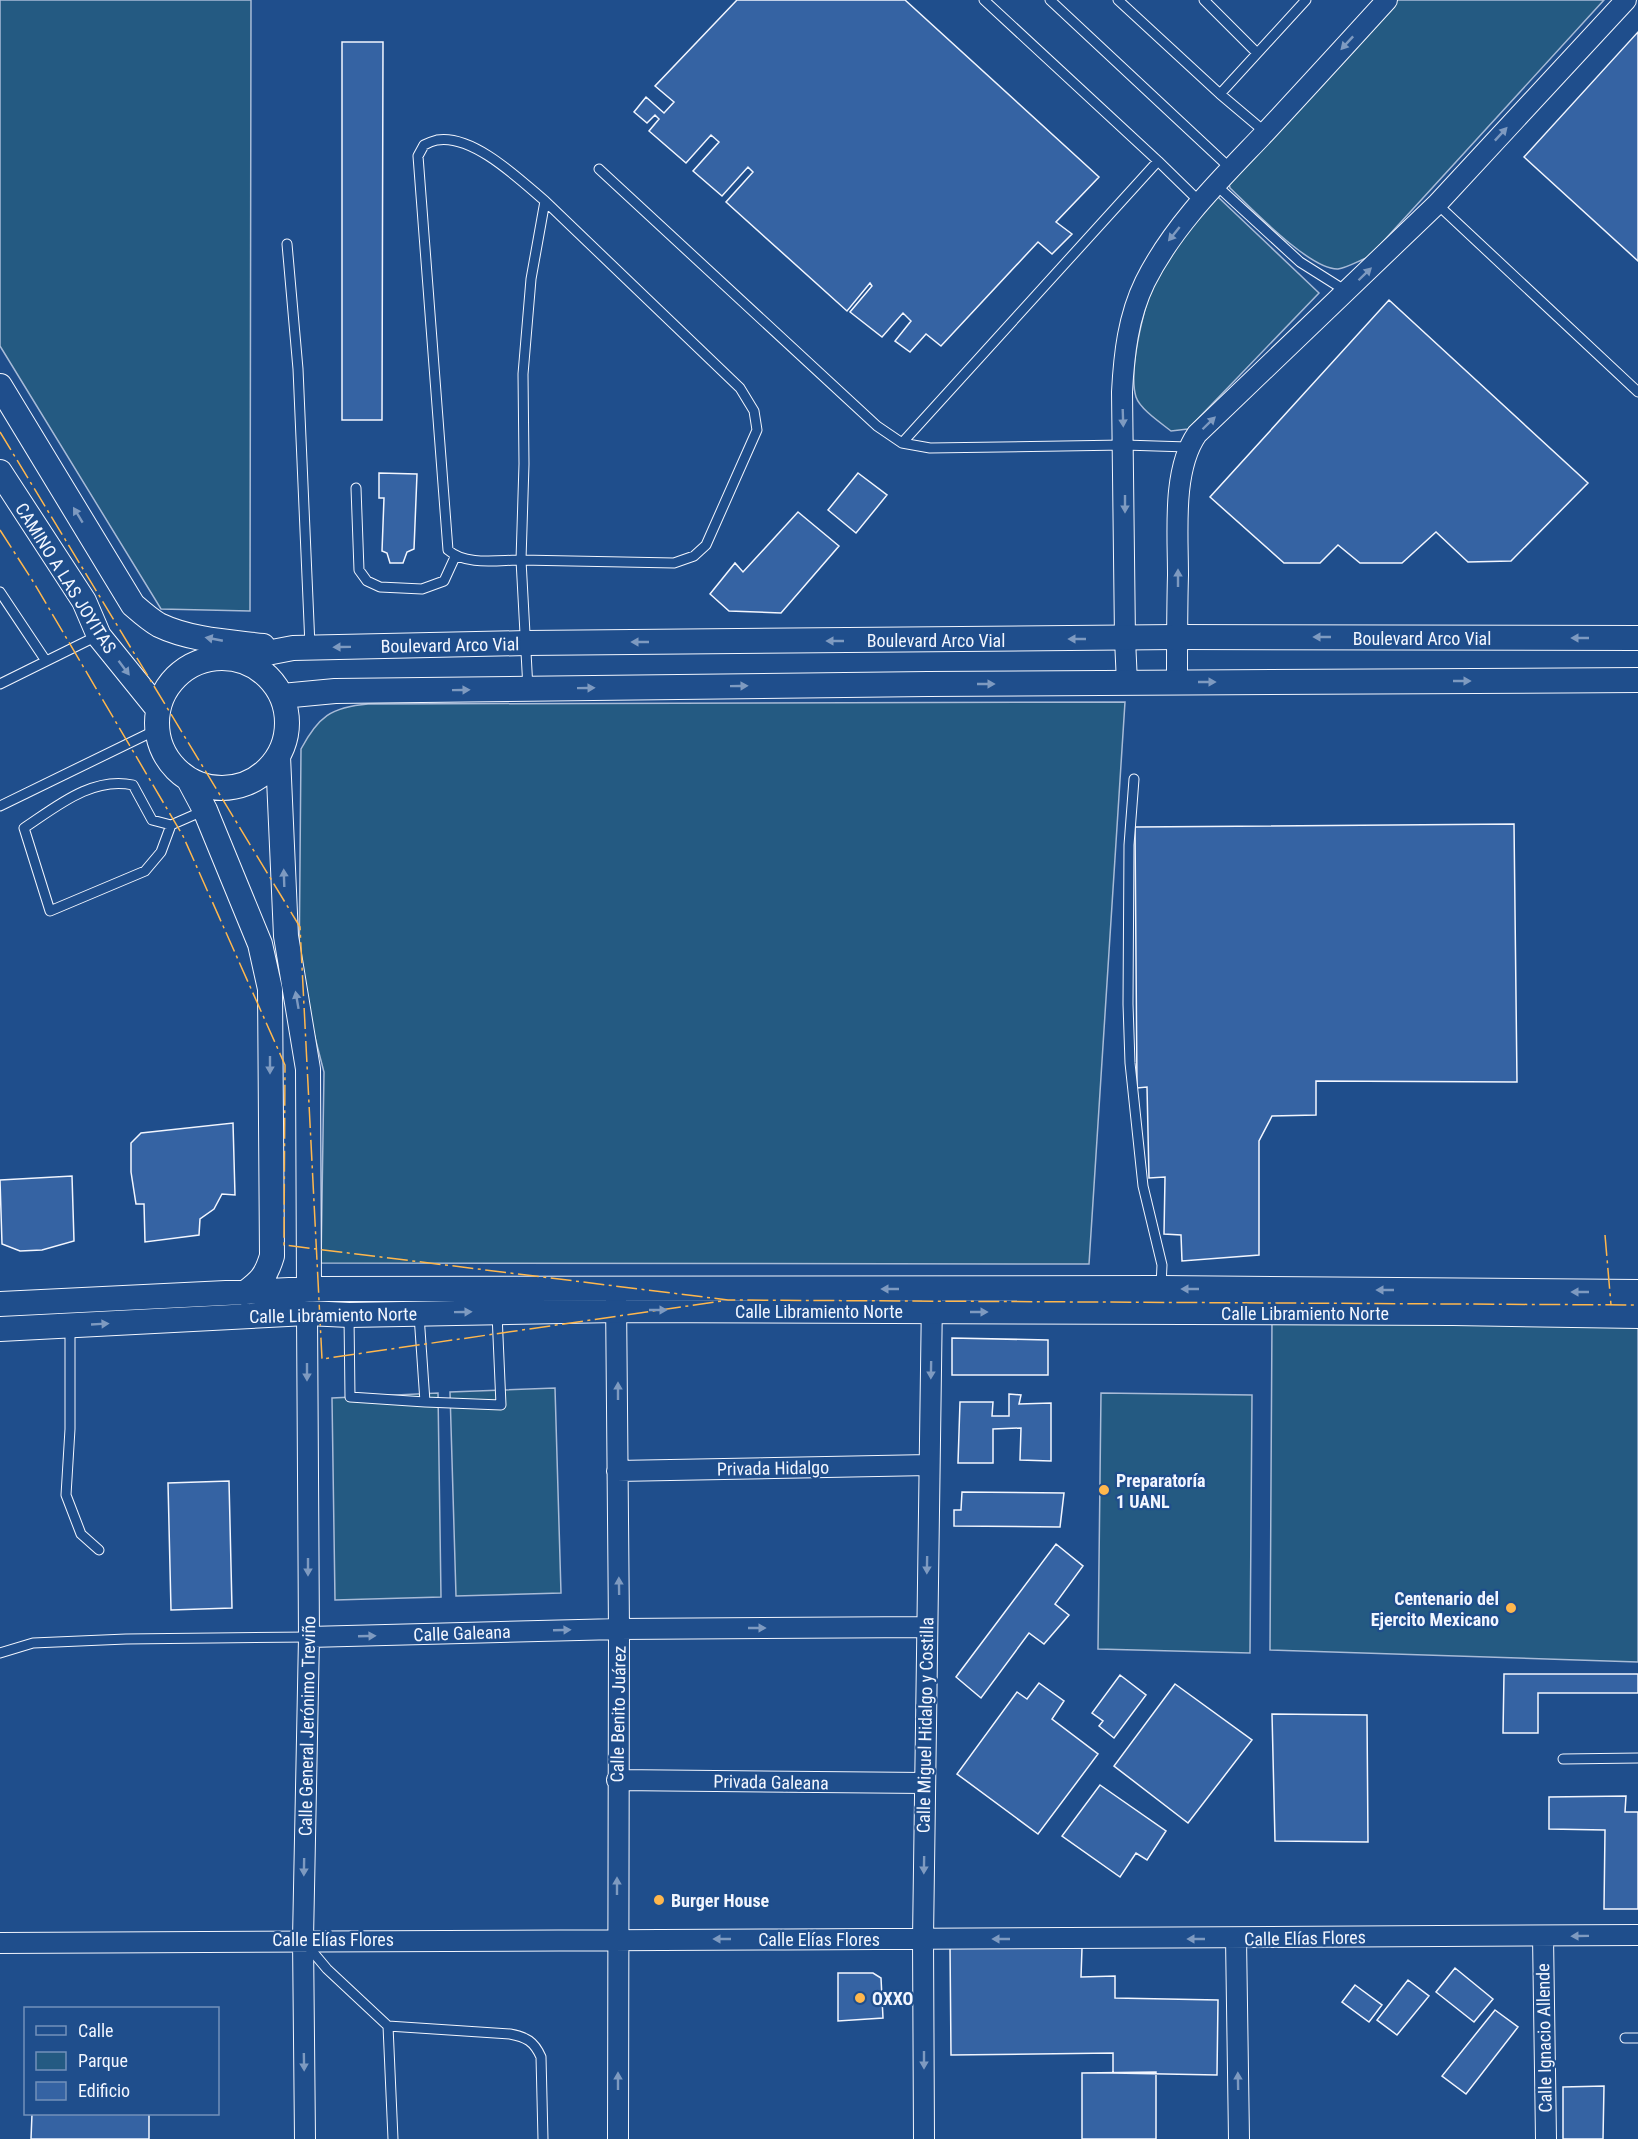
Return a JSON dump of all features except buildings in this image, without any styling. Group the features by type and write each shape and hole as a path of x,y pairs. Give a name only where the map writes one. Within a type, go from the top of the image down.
{"street":[{"path":"1127,683 1122,392 1124,353 1133,314 1144,284 1167,243 1200,202 1387,0"},
{"path":"1177,682 1178,519 1182,473 1188,447 1197,434 1437,204 1626,0"},
{"path":"0,386 133,605 157,624 180,632 231,643 301,648"},
{"name":"CAMINO A LAS JOYITAS","path":"0,472 84,601 99,636 157,720"},
{"name":"Boulevard Arco Vial","path":"236,659 301,648 526,643 1177,637 1638,638"},
{"path":"215,658 236,659 255,666 271,679 282,696 287,716 286,737 278,756 265,772 248,783 228,788 208,787 189,780 173,767 162,750 157,720 165,690 178,674 196,663 215,658"},
{"path":"282,696 335,691 1177,682 1638,680"},
{"path":"278,756 286,936 308,1069 309,1289 306,1313"},
{"path":"189,780 205,810 260,944 270,989 294,1048 309,1289"},
{"path":"245,1293 260,1282 267,1272 272,1256 270,989"},
{"name":"Calle Libramiento Norte","path":"932,1300 1161,1288 1638,1292"},
{"name":"Calle Libramiento Norte","path":"0,1304 309,1289 616,1299 932,1300 1638,1316"},
{"name":"Calle Libramiento Norte","path":"0,1329 306,1313 497,1311 616,1299"},
{"name":"Calle Benito Juárez","path":"616,1299 619,1629 618,2139"},
{"name":"Calle Miguel Hidalgo y Costilla","path":"924,2139 923,1940 932,1300"},
{"name":"Calle General Jerónimo Treviño","path":"305,2139 303,1939 309,1637 306,1313"},
{"name":"Privada Hidalgo","path":"617,1471 929,1465"},
{"name":"Calle Galeana","path":"309,1637 619,1629 926,1627"},
{"name":"Privada Galeana","path":"617,1780 925,1783"},
{"name":"Calle Elías Flores","path":"0,1943 303,1939 923,1940 1638,1935"},
{"name":"Calle Ignacio Allende","path":"1543,1936 1545,2139"},
{"path":"1236,1938 1239,2139"}],"lane":[{"path":"984,0 1200,202"},
{"path":"1050,0 1231,169"},
{"path":"1118,0 1265,132"},
{"path":"1204,0 1257,53"},
{"path":"1220,94 1306,0"},
{"path":"439,140 458,142 481,151 544,201 740,388 754,411 757,430 706,545 694,556 674,563 468,560 455,557 447,550 418,156 424,145 439,140"},
{"path":"902,443 1158,161"},
{"path":"599,169 877,426 902,443 930,448 1124,445 1188,447"},
{"path":"1216,185 1299,262 1346,291"},
{"path":"528,689 521,560 524,464 523,374 531,279 544,201"},
{"path":"1437,204 1638,392"},
{"path":"287,244 298,369 301,648"},
{"path":"356,488 359,570 367,582 380,587 422,589 444,581 455,557"},
{"path":"0,592 46,661"},
{"path":"0,684 99,636"},
{"path":"0,806 157,720"},
{"path":"1134,779 1129,845 1130,1063 1143,1186 1162,1265 1161,1288"},
{"path":"171,825 160,852 145,871 50,911 24,828 79,792 117,781 133,784 152,820 171,825 205,810"},
{"path":"349,1314 351,1397 501,1405 497,1311"},
{"path":"419,1312 425,1402"},
{"path":"70,1325 70,1429 66,1495 81,1534 99,1550"},
{"name":"Calle Galeana","path":"0,1653 33,1643 126,1639 309,1637"},
{"path":"1563,1759 1638,1758"},
{"path":"303,1939 327,1969 388,2026 510,2034 524,2037 535,2044 541,2057 543,2139"},
{"path":"388,2026 393,2139"},
{"path":"1625,2038 1638,2038"}],"green space":[{"path":"0,0 251,0 250,611 161,609 0,346"},
{"path":"1395,0 1604,0 1369,257 1338,269 1326,267 1312,260 1281,236 1230,188 1229,184"},
{"path":"1217,196 1319,293 1188,429 1171,431 1146,411 1136,397 1134,382 1138,341 1149,295 1165,256 1178,237"},
{"path":"1125,702 1089,1264 321,1263 324,1072 299,976 301,749 313,729 327,716 344,708 368,704"},
{"path":"1272,1318 1638,1321 1638,1662 1270,1650"},
{"path":"555,1388 561,1593 456,1596 450,1392"},
{"path":"438,1393 441,1597 335,1600 332,1398"},
{"path":"1101,1393 1252,1395 1250,1653 1098,1649"}],"power":[{"path":"0,432 300,927 322,1359 722,1301"},
{"path":"0,530 34,583 183,836 285,1065 284,1245 728,1300 1638,1305"},
{"path":"1605,1235 1611,1305"}],"place":[{"name":"Preparatoría 1 UANL","path":"1104,1490"},
{"name":"Centenario del Ejercito Mexicano","path":"1511,1608"},
{"name":"Burger House","path":"659,1900"},
{"name":"OXXO","path":"860,1998"}]}
